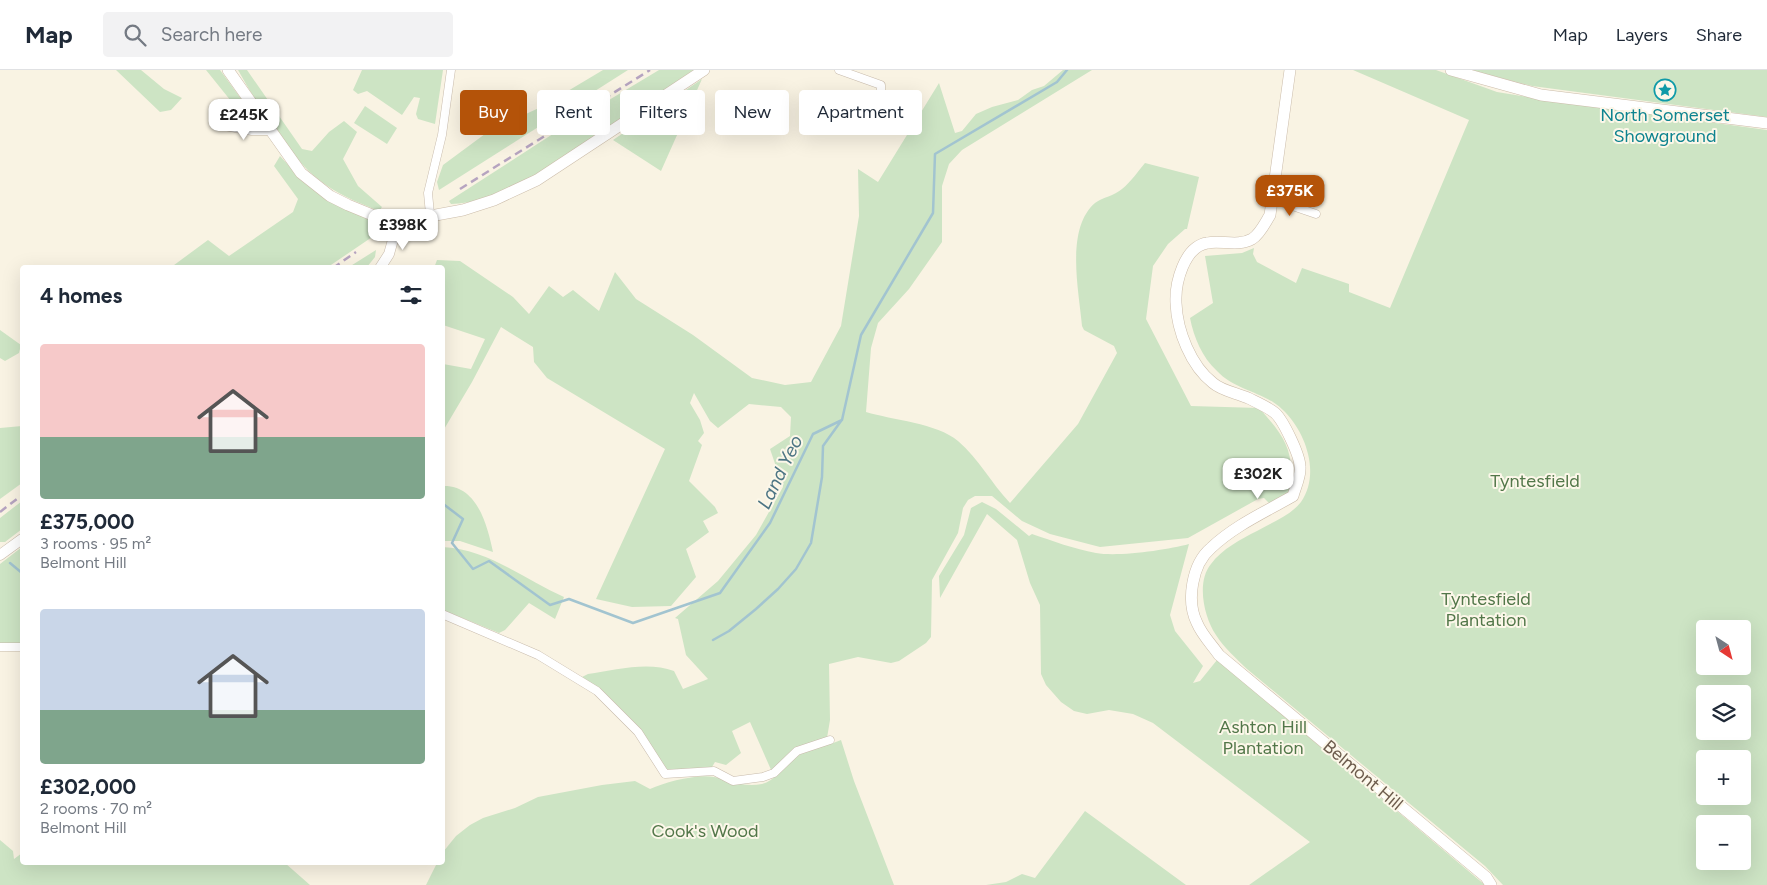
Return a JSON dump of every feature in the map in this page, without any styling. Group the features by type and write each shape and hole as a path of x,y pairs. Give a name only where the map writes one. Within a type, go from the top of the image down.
{"main road":[{"path":"230,70 270,131 302,172 330,196 348,205 398,222 430,214 463,210 494,200 524,187 704,70"},
{"name":"Belmont Hill","path":"1290,70 1270,215 1262,229 1252,239 1234,243 1206,243 1193,250 1185,263 1180,277 1176,302 1181,330 1189,353 1214,384 1250,399 1276,413 1292,441 1301,467 1293,496 1246,522 1209,549 1192,579 1192,604 1196,623 1219,655 1486,877 1491,885"},
{"path":"1451,70 1541,95 1767,123"}],"street":[{"path":"430,214 428,192 442,134 451,70"},
{"path":"839,70 881,85 881,90"},
{"path":"219,125 252,131 270,131"},
{"path":"1272,199 1316,214"},
{"path":"382,265 389,254 398,222"},
{"path":"0,555 20,540"},
{"path":"445,615 538,655 596,691 638,732 665,774 714,772 733,781 763,777 774,773 797,751 830,740"},
{"path":"0,647 20,647"}],"green space":[{"path":"116,70 141,70 164,89 182,98 171,110 160,112"},
{"path":"206,70 220,70 247,107 245,112 239,111"},
{"path":"238,70 247,70 302,149 312,151 329,132 344,121 357,132 343,159 358,186 382,207 379,211 332,189 306,168 274,128"},
{"path":"362,70 443,70 435,124 418,119 416,114 420,98 414,97 402,115 367,91 358,94 353,90"},
{"path":"603,70 628,70 596,90 569,90"},
{"path":"659,70 694,70 664,90 626,90"},
{"path":"1063,70 1092,70 962,150 949,164 942,186 942,242 909,289 878,323 871,348 866,412 927,426 949,435 972,455 1010,503 1078,424 1117,353 1114,346 1084,330 1082,326 1077,279 1077,244 1080,228 1086,214 1095,203 1122,189 1145,163 1199,177 1187,229 1168,244 1153,266 1146,319 1191,406 1259,408 1268,418 1282,437 1289,455 1291,478 1289,492 1271,505 1264,498 1258,499 1188,538 1100,547 1050,534 1022,521 992,496 975,496 968,500 963,508 958,533 932,580 931,637 926,643 899,661 891,663 858,657 829,664 830,720 827,738 796,748 772,772 750,722 732,731 741,753 726,765 715,762 712,767 666,772 629,719 596,686 582,677 588,674 642,666 674,671 683,689 708,679 686,655 678,619 675,618 718,581 756,535 783,487 770,449 790,436 791,417 781,407 749,404 718,428 710,421 694,393 690,403 700,420 704,433 698,441 702,445 689,481 715,507 718,513 703,521 709,532 686,549 696,577 671,606 632,607 596,599 665,449 547,378 534,362 533,347 501,327 445,428 445,364 471,369 485,339 445,326 445,265 435,265 437,260 460,261 513,297 529,314 549,286 563,297 573,290 599,311 615,272 636,299 693,335 752,378 785,385 811,382 841,326 859,216 858,169 878,182 907,135 922,135 922,111 939,83 955,133 962,131 976,114 992,107 1018,100 1032,90 1044,86"},
{"name":"Tyntesfield Plantation","path":"1353,70 1436,70 1497,92 1767,130 1767,885 1503,885 1485,866 1247,669 1230,653 1216,635 1208,619 1203,600 1206,571 1215,559 1232,545 1297,507 1309,485 1310,466 1303,439 1285,412 1273,402 1237,385 1223,376 1207,360 1199,347 1190,318 1213,303 1205,256 1242,253 1254,248 1253,254 1257,262 1296,283 1302,268 1349,284 1349,292 1390,308 1469,120"},
{"name":"North Somerset Showground","path":"1471,70 1767,70 1767,117 1532,86"},
{"path":"702,79 697,90 686,90"},
{"path":"620,93 620,120 610,127 610,99"},
{"path":"365,106 397,128 387,144 354,123"},
{"path":"537,109 537,128 527,134 527,113"},
{"path":"484,135 526,135 439,190 437,182 443,165"},
{"path":"551,135 598,135 544,170 509,189 471,202 451,204 449,201"},
{"path":"620,135 677,135 661,171 613,140"},
{"path":"280,156 302,180 376,222 381,231 331,265 174,265 208,240 229,256 293,212 298,199 274,166"},
{"path":"376,250 375,257 369,265 352,265"},
{"path":"0,330 20,344 20,349 19,353 5,361 0,358"},
{"path":"20,426 20,484 0,499 0,428"},
{"path":"445,486 455,487 464,492 479,508 493,552 460,541 445,541"},
{"name":"Ashton Hill Plantation","path":"982,502 996,509 1029,536 1032,534 1096,553 1142,552 1189,544 1170,615 1175,631 1203,666 1193,683 1200,681 1217,660 1485,885 1249,885 1310,842 1153,723 1133,714 1109,710 1087,714 1074,711 1061,702 1046,685 1041,674 1040,605 1030,583 1017,540 987,514 940,598 939,576 964,535 971,508"},
{"path":"20,503 20,531 5,542 0,542 0,518"},
{"path":"445,547 475,553 490,559 564,597 555,619 529,603 505,630 499,633 445,611"},
{"path":"20,549 20,643 0,644 0,564"},
{"name":"Cook's Wood","path":"841,740 854,781 894,885 426,885 436,865 445,865 445,850 456,836 470,825 483,818 515,808 538,797 635,781 650,789 673,781 707,776 743,784 762,784 776,776 790,761 811,750"},
{"path":"1085,811 1186,885 986,885 1006,882 1022,874 1035,878"},
{"path":"0,840 13,851 14,859 20,854 20,865 287,865 310,885 0,885"}],"waterway":[{"name":"Land Yeo","path":"445,505 463,519 452,543 473,569 489,561 550,605 569,599 633,623 720,593 770,523 813,434 842,420 861,335 933,213 935,154 1057,82 1067,70"},
{"path":"713,640 729,631 756,609 796,569 811,543 822,477 823,446 841,421"},
{"name":"Land Yeo","path":"10,563 20,571"}],"railway":[{"path":"460,189 650,70"},
{"path":"337,265 356,252"},
{"path":"0,512 20,497"}],"place":[{"name":"North Somerset Showground","path":"1665,90"}],"park label":[{"name":"Tyntesfield","path":"1535,481"}]}
